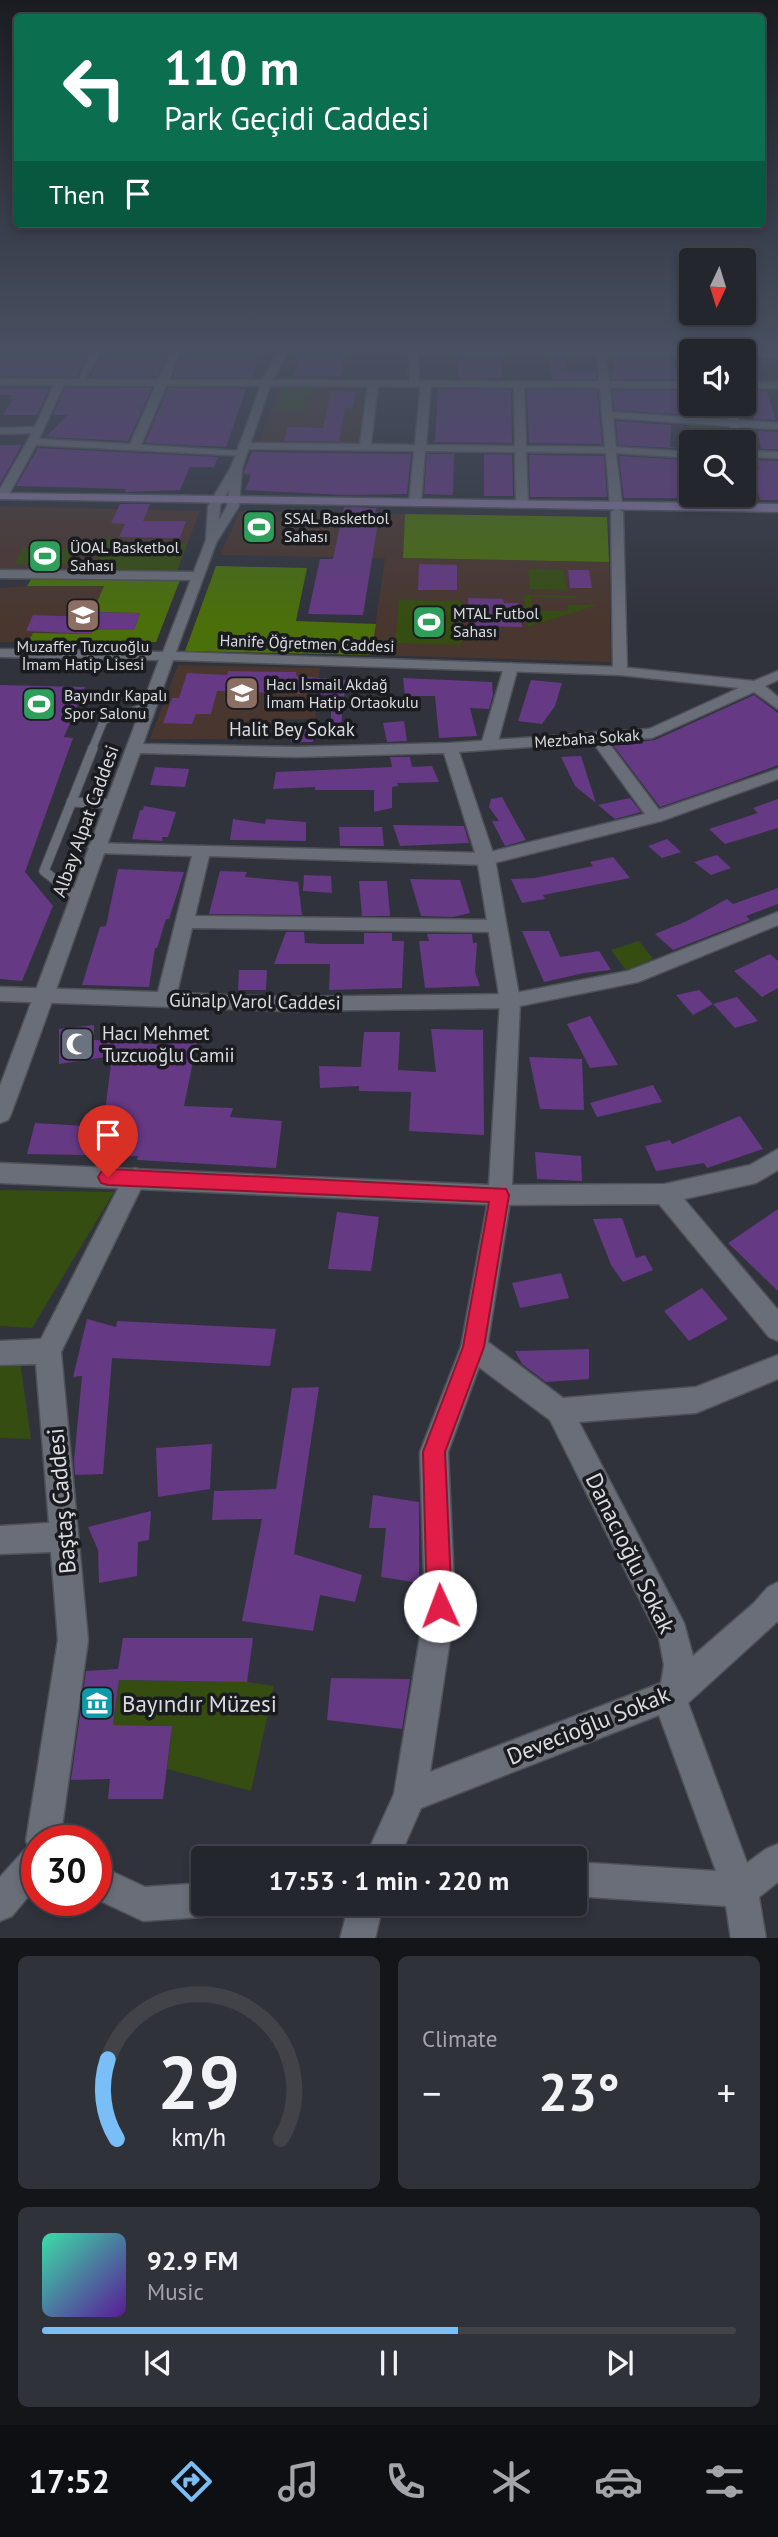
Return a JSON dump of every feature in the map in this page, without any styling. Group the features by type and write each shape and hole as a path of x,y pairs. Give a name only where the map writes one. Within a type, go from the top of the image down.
{"main road":[{"path":"1,498 215,503 522,504 778,514"},
{"path":"234,503 778,508"}],"street":[{"path":"134,448 137,441"},
{"name":"Albay Alpat Caddesi","path":"210,542 234,503 236,468 245,441"},
{"path":"365,447 366,441"},
{"path":"415,503 421,441"},
{"path":"522,504 523,441"},
{"path":"611,441 617,508 620,671"},
{"path":"1,498 32,442 134,448 242,450 365,447 612,450 679,454"},
{"path":"756,454 778,455"},
{"path":"215,503 236,468"},
{"name":"Albay Alpat Caddesi","path":"0,1114 46,997 78,898 210,542 215,503"},
{"path":"0,574 198,576"},
{"name":"Hanife Öğretmen Caddesi","path":"0,653 620,671 755,685 778,675"},
{"path":"489,745 510,667"},
{"path":"755,685 778,705"},
{"name":"Mezbaha Sokak","path":"450,748 652,733 755,685"},
{"path":"597,737 655,817"},
{"name":"Halit Bey Sokak","path":"135,748 296,752 450,748"},
{"path":"387,1846 410,1796 440,1606 434,1452 474,1347 500,1195 510,1001 486,859 450,748"},
{"path":"97,847 486,859 655,817 778,774"},
{"path":"166,999 202,850"},
{"name":"Günalp Varol Caddesi","path":"0,994 283,1004 510,1001 631,977 778,918"},
{"path":"185,922 497,926"},
{"path":"0,1173 500,1195 665,1194 756,1173 778,1158"},
{"path":"0,1353 48,1351 135,1178"},
{"path":"665,1194 778,1329"},
{"path":"474,1347 559,1411 696,1400 778,1367"},
{"name":"Baştaş Caddesi","path":"45,1825 74,1640 48,1351"},
{"name":"Danacıoğlu Sokak","path":"559,1411 673,1634 679,1662 679,1676 671,1695 677,1727 740,1890 749,1938"},
{"path":"0,1539 63,1537"},
{"name":"Devecioğlu Sokak","path":"410,1796 671,1695 765,1614 778,1597"},
{"path":"587,1880 740,1890 778,1861"},
{"path":"0,1904 21,1878"},
{"path":"112,1889 144,1905 191,1901"},
{"path":"356,1938 360,1916"}],"lane":[{"path":"78,898 44,871 104,720 151,705"},
{"path":"71,802 114,804"}],"shaded area":[{"path":"259,441 358,441 357,445 258,444"},
{"path":"0,506 200,511 177,571 0,569"},
{"path":"240,511 405,514 403,558 609,562 611,662 371,655 385,558 220,555"},
{"name":"Muzaffer Tuzcuoğlu İmam Hatip Lisesi","path":"32,578 180,580 156,642 0,642 0,588 27,586"},
{"name":"Hacı İsmail Akdağ İmam Hatip Ortaokulu","path":"178,665 320,668 315,719 272,720 268,739 150,739"}],"green space":[{"path":"405,514 607,517 609,562 403,558"},
{"name":"SSAL Basketbol Sahası","path":"248,515 276,515 270,539 241,539"},
{"path":"105,538 117,538 118,555 175,556 180,544 187,544 177,571 92,570"},
{"name":"ÜOAL Basketbol Sahası","path":"23,548 75,548 68,564 15,564"},
{"path":"216,566 307,568 296,621 376,624 371,655 185,651"},
{"path":"528,569 563,570 567,590 530,589"},
{"path":"32,578 180,580 156,642 28,642 33,633 91,634 95,626 99,630 134,630 140,613 93,612 104,586 27,586"},
{"path":"524,595 578,598 531,597 532,611 568,611 568,605 598,605 527,627"},
{"name":"MTAL Futbol Sahası","path":"399,600 461,601 461,645 395,643"},
{"path":"639,941 653,959 626,970 611,950"},
{"path":"0,1190 114,1192 32,1328 0,1326"},
{"path":"0,1361 20,1361 31,1439 0,1438"},
{"path":"119,1680 247,1682 274,1686 251,1791 167,1769 172,1726 113,1725"}],"building":[{"path":"146,441 228,441 226,447"},
{"path":"512,441 512,443 435,442"},
{"path":"602,441 602,444 529,443"},
{"path":"618,441 670,441 670,447 679,448 618,445"},
{"path":"759,441 778,441 778,449 761,449"},
{"path":"0,445 22,445 0,484"},
{"path":"38,448 218,457 214,467 190,467 180,490 125,492 126,489 16,486"},
{"path":"252,452 411,454 407,494 347,495 245,490 251,475 244,474 244,471"},
{"path":"427,454 454,454 453,495 424,494"},
{"path":"484,454 512,455 513,496 484,496"},
{"path":"529,455 604,456 607,497 530,497"},
{"path":"619,456 679,460 679,498 624,498"},
{"path":"756,460 778,461 778,500 760,500 756,484 756,469 759,469"},
{"path":"120,504 150,504 143,521 186,521 180,538 119,537 125,524 111,523"},
{"path":"344,507 376,508 372,528 377,528 363,615 308,614 320,559 333,559"},
{"path":"419,564 457,565 457,590 418,590"},
{"path":"568,570 589,570 592,588 570,588"},
{"path":"468,598 503,599 504,603 519,603 522,627 469,626"},
{"path":"93,612 140,613 134,630 93,630 91,634 26,631 33,615 91,617"},
{"path":"228,671 296,672 296,676 346,680 341,726 331,725 331,695 217,691 211,714 196,714 192,724 163,723 172,698 179,698 187,673 227,675"},
{"path":"403,678 492,682 493,695 489,709 470,708 477,736 439,738 435,696 405,696"},
{"path":"531,680 562,683 555,706 542,724 518,721"},
{"path":"0,685 85,687 64,737 73,738 25,872 53,906 22,981 0,979"},
{"path":"754,695 778,713 778,765 724,785 660,807 613,745 655,740"},
{"path":"404,721 407,741 387,742 383,723"},
{"path":"315,726 313,742 291,742 288,727"},
{"path":"581,756 596,803 575,786 561,757"},
{"path":"390,757 410,757 412,767 432,766 439,782 397,783 398,786 392,787 392,808 374,812 374,790 315,790 315,787 273,789 276,772 392,767"},
{"path":"155,767 189,769 185,787 150,785"},
{"path":"502,797 526,840 505,846 492,821 499,821 489,807 491,799"},
{"path":"630,798 641,812 615,819 598,805"},
{"path":"778,799 778,828 725,844 709,829 758,813 753,808"},
{"path":"144,806 176,812 168,837 162,837 163,841 132,839 140,810 143,810"},
{"path":"233,819 265,824 266,819 306,822 306,841 230,840"},
{"path":"393,825 464,826 469,843 400,846"},
{"path":"339,827 382,827 384,846 340,846"},
{"path":"667,839 681,852 662,858 648,846"},
{"path":"717,855 731,868 711,875 694,862"},
{"path":"613,857 630,878 543,895 545,899 522,903 511,879 535,878 593,866 590,862"},
{"path":"118,869 184,872 169,919 166,919 155,948 149,987 82,985 100,927 106,926"},
{"path":"220,871 247,872 245,877 298,882 302,915 209,914"},
{"path":"304,875 331,876 332,893 303,891"},
{"path":"410,879 460,880 470,913 453,917 421,916"},
{"path":"359,881 387,881 390,916 362,916"},
{"path":"778,888 778,904 746,916 750,920 673,950 655,934 687,921 727,899 733,904"},
{"path":"522,931 549,931 560,957 599,951 611,970 544,982"},
{"path":"286,932 304,932 305,943 323,944 364,944 364,933 392,933 392,941 404,941 402,988 329,990 330,964 274,964"},
{"path":"427,934 472,934 473,943 477,943 475,972 480,986 425,988 419,941 429,941"},
{"path":"770,954 778,961 778,988 762,997 734,971"},
{"path":"239,970 267,970 266,990 238,990"},
{"path":"699,990 713,1004 693,1015 676,995"},
{"path":"737,997 758,1021 735,1028 713,1004"},
{"path":"590,1016 618,1065 590,1068 567,1024"},
{"path":"94,1025 94,1040 168,1045 171,1029 199,1032 184,1106 233,1108 230,1117 282,1121 276,1168 137,1160 138,1156 27,1154 35,1123 103,1127 112,1056 59,1064 59,1029"},
{"path":"431,1029 483,1030 484,1135 409,1131 411,1092 359,1091 359,1086 320,1088 319,1066 361,1067 364,1032 400,1032 398,1070 436,1072"},
{"path":"529,1057 582,1059 584,1110 540,1109"},
{"path":"653,1085 662,1102 597,1117 590,1103"},
{"path":"740,1116 763,1149 707,1168 704,1163 656,1171 645,1146 670,1140 672,1144"},
{"path":"535,1152 581,1156 582,1181 537,1179"},
{"path":"778,1209 778,1291 728,1243"},
{"path":"337,1212 379,1217 371,1271 328,1269"},
{"path":"622,1218 636,1258 645,1255 653,1270 623,1282 611,1265 593,1219"},
{"path":"561,1273 569,1298 520,1308 512,1283"},
{"path":"702,1288 728,1319 689,1341 664,1311"},
{"path":"87,1319 116,1327 117,1321 276,1329 270,1366 112,1358 103,1474 75,1475 82,1376 73,1377"},
{"path":"589,1349 589,1379 546,1382 522,1364 515,1351"},
{"path":"319,1387 294,1554 362,1575 355,1602 320,1595 313,1631 242,1621 262,1519 212,1520 214,1491 276,1489 292,1388"},
{"path":"212,1444 210,1489 158,1497 156,1448"},
{"path":"373,1495 419,1502 419,1583 381,1577 386,1528 369,1528"},
{"path":"151,1511 149,1540 138,1542 137,1576 99,1583 98,1550 88,1527"},
{"name":"Bayındır Müzesi","path":"123,1638 253,1638 247,1682 119,1680 113,1725 172,1726 163,1799 108,1799 110,1779 71,1780 86,1671 118,1669"},
{"path":"331,1678 410,1679 402,1729 327,1720"}],"place":[{"name":"SSAL Basketbol Sahası","path":"259,527"},
{"name":"ÜOAL Basketbol Sahası","path":"45,556"},
{"name":"Muzaffer Tuzcuoğlu İmam Hatip Lisesi","path":"83,615"},
{"name":"MTAL Futbol Sahası","path":"429,622"},
{"name":"Hacı İsmail Akdağ İmam Hatip Ortaokulu","path":"242,693"},
{"name":"Bayındır Kapalı Spor Salonu","path":"39,704"},
{"name":"Hacı Mehmet Tuzcuoğlu Camii","path":"77,1044"},
{"name":"Bayındır Müzesi","path":"97,1703"}],"route":[{"path":"108,1177 500,1195 474,1347 434,1452 440,1606"}]}
